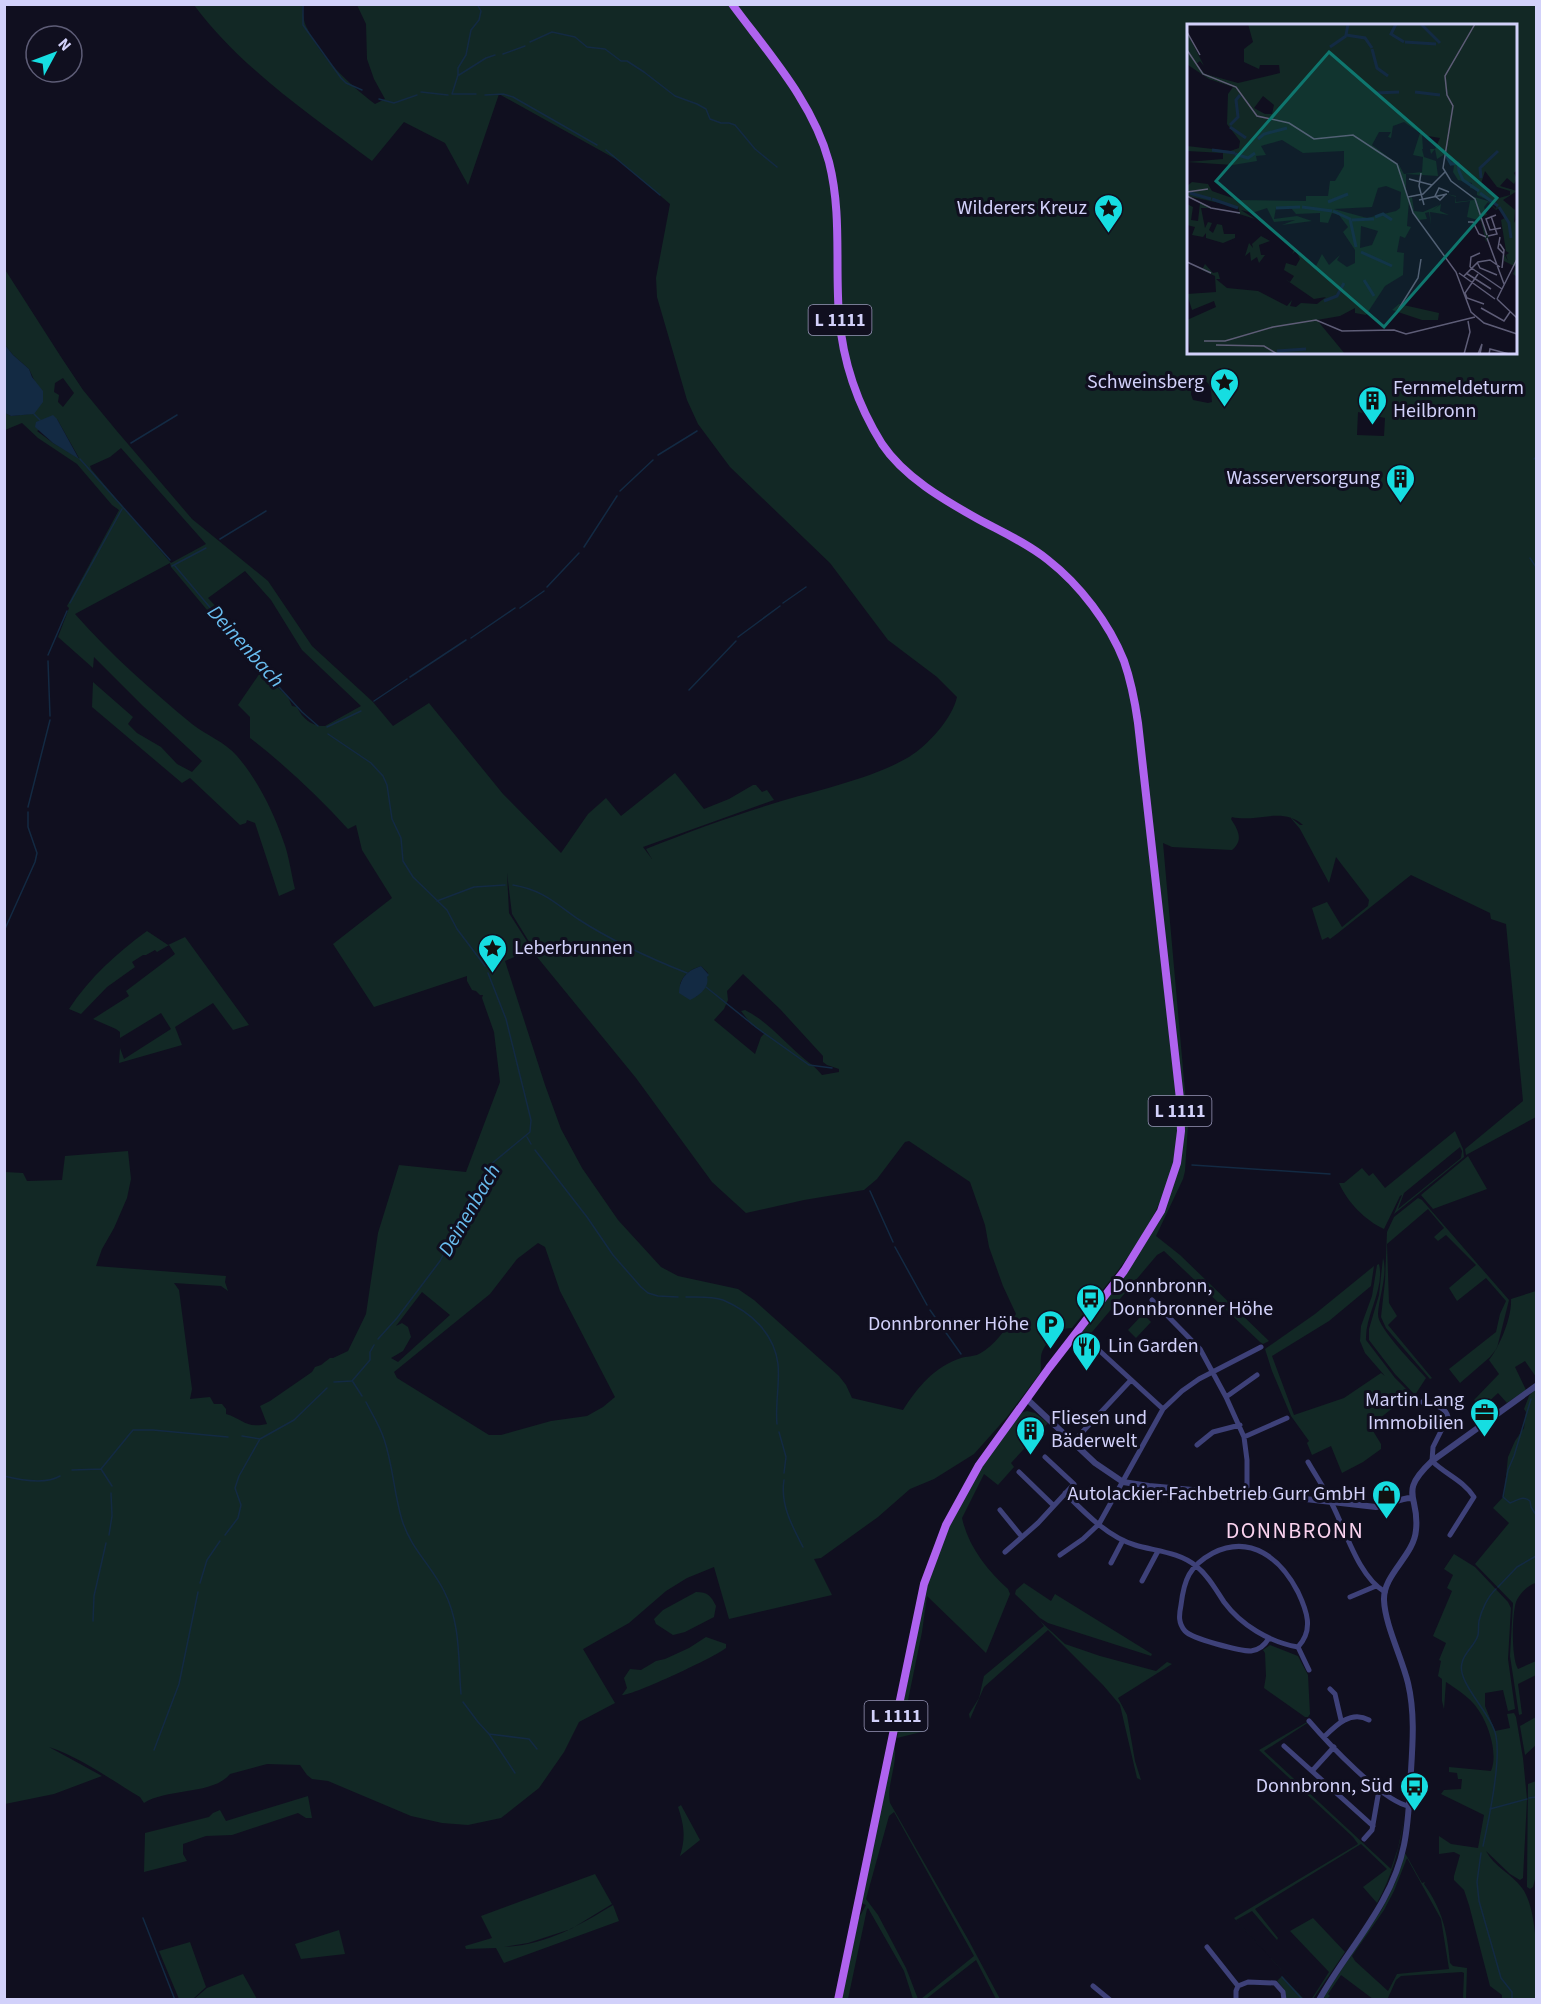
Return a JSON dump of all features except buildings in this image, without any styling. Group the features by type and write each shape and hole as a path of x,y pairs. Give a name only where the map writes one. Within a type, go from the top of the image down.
{"main road":[{"name":"L 1111","path":"732,4 792,87 811,117 825,150 837,211 839,315 842,342 852,385 866,418 884,447 906,471 959,509 1033,549 1070,580 1091,604 1109,631 1123,660 1133,691 1138,723 1180,1099 1181,1131 1177,1163 1161,1211 1124,1271 979,1465 946,1525 924,1584 838,2000"}],"street":[{"path":"1152,1300 1193,1341 1226,1396 1244,1437 1247,1492"},
{"path":"1078,1331 1163,1409"},
{"path":"1060,1555 1099,1524 1163,1409 1182,1391 1213,1371 1261,1347"},
{"path":"1226,1396 1257,1375"},
{"path":"1073,1442 1131,1380"},
{"path":"1319,2000 1384,1901 1398,1870 1406,1839 1413,1710 1407,1678 1386,1608 1385,1592 1416,1535 1416,1516 1411,1498 1412,1487 1432,1461 1536,1386"},
{"path":"1027,1399 1101,1468 1123,1482 1225,1493 1247,1492 1376,1507 1411,1498"},
{"path":"1422,1402 1448,1413 1446,1425 1433,1447 1432,1461 1441,1471 1459,1481 1474,1497 1450,1535"},
{"path":"1244,1437 1287,1418"},
{"path":"1197,1445 1213,1432 1240,1425"},
{"path":"1005,1552 1074,1484 1045,1456"},
{"path":"1308,1462 1331,1502 1362,1566 1376,1586 1385,1592"},
{"path":"1019,1472 1053,1505"},
{"path":"1065,1493 1099,1524 1123,1540 1180,1557 1196,1566 1238,1618 1269,1638 1298,1647"},
{"path":"1000,1510 1022,1537"},
{"path":"1111,1563 1123,1540"},
{"path":"1269,1638 1261,1647 1249,1651 1193,1637 1186,1632 1179,1618 1183,1586 1187,1576 1215,1552 1237,1547 1255,1549 1274,1558 1290,1577 1307,1611 1307,1635 1298,1647"},
{"path":"1142,1581 1158,1551"},
{"path":"1350,1597 1376,1586"},
{"path":"1298,1647 1309,1670"},
{"path":"1330,1689 1335,1694 1341,1720"},
{"path":"1324,1737 1341,1720 1364,1717 1369,1720"},
{"path":"1309,1721 1378,1788 1396,1802 1409,1806"},
{"path":"1284,1746 1373,1826"},
{"path":"1312,1771 1334,1747"},
{"path":"1364,1839 1372,1830 1378,1788"},
{"path":"1207,1947 1238,1986"},
{"path":"1236,2000 1238,1986 1248,1982 1275,1983 1283,1992 1284,2000"},
{"path":"1093,1986 1110,2000"}],"green space":[{"path":"194,5 302,5 306,25 320,50 355,88 375,104 385,99 374,79 367,59 366,24 357,5 1536,5 1536,1117 1466,1155 1465,1149 1523,1101 1506,924 1491,919 1490,913 1411,875 1330,939 1328,937 1322,940 1312,908 1327,902 1342,927 1368,906 1369,900 1336,857 1329,883 1300,829 1291,818 1232,817 1239,839 1232,850 1172,847 1163,843 1188,1125 1183,1179 1156,1236 1180,1255 1269,1341 1263,1344 1260,1342 1164,1251 1157,1255 1087,1338 1079,1331 1126,1270 1158,1223 1181,1154 1177,1099 1177,1132 1173,1164 1166,1188 1145,1231 1118,1270 1072,1328 1061,1329 1048,1342 1043,1350 1040,1373 1007,1417 974,1454 934,1479 910,1489 878,1517 821,1558 814,1559 832,1595 729,1619 714,1567 687,1578 666,1591 629,1623 583,1649 615,1703 579,1722 564,1752 539,1788 501,1818 468,1825 442,1823 411,1816 328,1781 312,1779 300,1765 267,1764 230,1774 213,1785 165,1795 144,1803 140,1797 96,1770 49,1747 102,1776 54,1794 5,1804 5,1172 23,1173 27,1181 62,1180 65,1156 128,1151 131,1179 127,1198 96,1266 226,1276 228,1291 221,1286 174,1283 179,1290 192,1389 190,1399 210,1397 214,1404 222,1404 226,1409 226,1414 249,1424 267,1424 260,1406 312,1372 315,1367 348,1351 366,1314 378,1233 399,1165 466,1172 500,1082 494,1032 482,998 483,995 472,990 467,976 374,1007 333,944 392,898 362,850 356,825 348,829 301,781 250,738 250,717 238,705 260,673 170,563 75,614 146,685 192,724 237,756 264,796 279,829 287,852 295,889 279,896 255,823 247,820 246,823 240,825 190,778 182,783 92,707 93,682 133,717 128,724 137,733 161,747 177,764 192,772 202,761 94,657 93,668 58,637 69,608 67,606 119,510 77,464 38,438 22,423 5,430 5,413 11,416 29,414 42,397 29,369 5,345 4,268 83,390 192,519 268,581 312,646 373,702 393,726 429,703 503,794 561,853 588,814 606,798 621,816 675,773 704,809 729,799 753,785 756,785 762,792 767,790 774,800 643,847 652,859 646,849 678,836 759,808 878,772 909,757 924,746 945,722 957,697 937,677 888,640 830,563 730,467 698,424 687,400 657,297 656,278 670,204 621,162 499,94 468,185 445,143 404,122 372,161 300,108 254,70","holes":["63,378 74,393 63,407 58,402 59,395 54,392 55,383","1198,381 1207,382 1210,386 1212,402 1193,400 1192,385","1358,412 1385,418 1384,436 1357,435","57,419 79,458 37,431","121,448 206,544 171,563 90,466 110,457","245,571 271,600 302,650 361,706 325,726 308,721 273,683 261,662 248,652 244,642 229,630 221,612 208,598","507,873 512,914 533,952 636,1078 712,1182 746,1213 864,1190 877,1179 905,1142 909,1141 970,1182 985,1225 989,1247 1016,1314 1000,1336 979,1354 963,1357 935,1372 914,1394 903,1410 852,1398 839,1376 754,1300 738,1289 678,1276 661,1267 618,1220 582,1168 561,1129 505,961 530,950 509,913","701,966 708,973 705,985 696,997 680,984 686,975","743,974 780,1009 823,1056 823,1062 839,1069 839,1072 822,1075 760,1020 745,1010 741,1011 752,1025 765,1033 761,1037 755,1054 714,1020 724,1009 728,1000 727,991","538,1243 545,1247 560,1291 615,1397 587,1416 551,1421 501,1435 489,1435 397,1378 394,1372 490,1294 517,1259","422,1292 450,1315 398,1362 391,1358 403,1351 411,1337 408,1327 402,1323 396,1326"]},
{"path":"147,931 168,945 185,937 249,1025 233,1030 213,1003 175,1027 182,1045 119,1063 120,1048 124,1059 171,1029 161,1013 120,1038 120,1032 116,1029 93,1019 129,996 126,991 175,954 169,945 132,962 135,967 107,987 81,1014 69,1009 105,966"},
{"path":"1455,1131 1463,1149 1464,1157 1394,1214 1402,1195 1400,1196 1384,1229 1370,1221 1358,1210 1339,1183 1344,1183 1362,1168 1369,1176 1373,1173 1385,1188","holes":["1460,1147 1461,1158 1398,1209 1404,1193"]},
{"path":"1468,1156 1487,1189 1433,1209 1421,1195"},
{"path":"1418,1198 1422,1200 1509,1300 1497,1348 1460,1383 1449,1369 1496,1332 1506,1301 1486,1278 1457,1301 1449,1288 1476,1265 1446,1235 1438,1241 1434,1237 1444,1228 1428,1209 1387,1244 1389,1303 1397,1316 1388,1325 1432,1378 1430,1379 1386,1328 1381,1317 1387,1232 1394,1217"},
{"path":"1383,1258 1384,1271 1379,1320 1390,1337 1426,1378 1415,1395 1395,1374 1369,1340 1369,1329 1379,1295"},
{"path":"1379,1264 1379,1283 1368,1321 1366,1340 1420,1406 1416,1407 1404,1399 1370,1426 1381,1444 1381,1449 1342,1473 1331,1446 1312,1455 1307,1443 1309,1441 1291,1416 1265,1349 1315,1314 1374,1266 1371,1286 1329,1321 1272,1356 1294,1415 1344,1398 1381,1373 1385,1376 1365,1353 1360,1341 1361,1326 1372,1296"},
{"path":"1536,1291 1536,1377 1525,1361 1515,1367 1526,1390 1507,1403 1498,1393 1483,1407 1474,1400 1499,1374 1489,1360 1504,1331 1510,1314 1511,1299"},
{"path":"1143,1314 1151,1322 1136,1338 1128,1330"},
{"path":"1536,1388 1536,1583 1524,1590 1516,1602 1513,1636 1514,1655 1518,1669 1536,1661 1536,1675 1518,1684 1522,1714 1519,1715 1510,1656 1513,1603 1475,1564 1509,1523 1493,1508 1504,1496 1508,1457 1524,1428 1526,1412 1524,1409 1529,1396"},
{"path":"1027,1411 1035,1413 1048,1423 1011,1463 1014,1467 998,1485 984,1474 962,1518 979,1557 1010,1594 986,1653 927,1596 906,1710 925,1731 897,1738 923,1598 943,1538 970,1483 1020,1413"},
{"path":"1454,1554 1475,1567 1511,1608 1508,1659 1515,1709 1508,1711 1503,1690 1485,1693 1485,1706 1495,1731 1510,1728 1507,1714 1514,1713 1516,1717 1527,1799 1523,1878 1520,1880 1510,1874 1486,1851 1494,1862 1518,1883 1528,1898 1536,1942 1536,1999 1502,1999 1502,1995 1490,1986 1464,1890 1454,1880 1460,1855 1454,1852 1439,1854 1439,1836 1451,1844 1478,1848 1484,1815 1441,1794 1444,1790 1461,1789 1462,1779 1458,1779 1457,1773 1449,1772 1449,1767 1491,1771 1494,1754 1487,1726 1473,1703 1446,1682 1444,1709 1442,1701 1442,1679 1438,1676 1441,1661 1439,1660 1446,1643 1433,1636 1452,1591 1447,1588 1453,1575 1444,1569"},
{"path":"1024,1583 1051,1601 1055,1594 1152,1654 1151,1656 1048,1623 1015,1594"},
{"path":"696,1592 709,1595 716,1606 714,1617 685,1632 673,1635 656,1624 654,1619 663,1610"},
{"path":"1040,1621 1065,1644 1100,1656 1156,1671 1167,1662 1172,1664 1118,1698 1127,1715 1135,1761 1141,1780 1137,1778 1120,1705 1048,1630 984,1687 970,1719 969,1714 979,1698 984,1676 1044,1626"},
{"path":"706,1637 726,1644 726,1648 674,1675 622,1695 627,1688 624,1678 630,1669 641,1670 656,1661 689,1648"},
{"path":"1270,1645 1298,1656 1308,1675 1310,1714 1308,1717 1264,1688 1266,1676 1263,1650"},
{"path":"1536,1717 1536,1745 1525,1755 1520,1726"},
{"path":"1309,1722 1264,1751 1391,1869 1404,1820 1400,1842 1394,1863 1377,1903 1363,1887 1387,1869 1361,1844 1255,1909 1278,1938 1277,1940 1252,1911 1236,1920 1308,1999 1234,1918 1358,1844 1259,1750"},
{"path":"894,1743 895,1758 890,1803 1000,1999 996,1999 976,1960 926,1999 921,1999 974,1956 894,1812 889,1816 866,1899 878,1915 906,1968 918,1999 913,1999 904,1971 868,1908 848,1999 840,2000 859,1918 866,1905 861,1903"},
{"path":"1536,1781 1536,1875 1533,1887 1530,1889 1527,1887 1528,1784"},
{"path":"308,1796 312,1818 306,1818 298,1813 232,1835 206,1836 183,1844 183,1854 187,1861 144,1872 145,1833 209,1817 220,1810 226,1821"},
{"path":"681,1805 700,1840 680,1856 684,1837 678,1807"},
{"path":"1405,1853 1422,1883 1425,1882 1440,1912 1450,1963 1453,1966 1467,1968 1466,1999 1463,1999 1464,1973 1462,1972 1401,1976 1396,1980 1387,2000 1373,1999 1341,1975 1328,1994 1330,1996 1321,2000 1382,1909 1395,1883","holes":["1407,1858 1441,1919 1449,1969 1397,1974 1388,1991 1352,1956 1384,1910"]},
{"path":"595,1874 612,1904 574,1927 613,1905 619,1921 504,1963 496,1948 466,1949 465,1946 492,1938 481,1916","holes":["568,1930 534,1943 504,1947 528,1943"]},
{"path":"1313,1918 1345,1952 1311,2000 1329,1972 1290,1931"},
{"path":"339,1930 345,1954 301,1959 295,1944"},
{"path":"190,1942 206,1987 193,1999 179,1999 159,1951"},
{"path":"243,1974 257,1999 194,1999 207,1988"},
{"path":"1282,1976 1304,1999 1286,1999 1284,1989 1277,1981"}],"water":[{"path":"5,345 29,369 43,391 43,402 34,414 11,416 5,413"},
{"path":"53,415 79,459 53,443 35,427 36,422"},
{"path":"701,966 709,975 708,981 700,994 690,1000 679,993 681,983 688,973"}],"waterway":[{"path":"303,4 303,25 341,78 346,83 362,90"},
{"path":"476,94 452,94 458,68 466,55 471,30 479,20 481,11 477,4"},
{"path":"530,42 552,32 575,37 587,47 605,49 621,61 627,61 644,72 675,96 706,109 710,119 735,125 755,149 777,167"},
{"path":"503,54 525,46"},
{"path":"459,75 495,55"},
{"path":"421,92 448,95"},
{"path":"485,95 503,94 513,97 597,145"},
{"path":"379,99 394,103 417,95"},
{"path":"606,150 660,195"},
{"name":"Deinenbach","path":"34,414 40,420"},
{"path":"131,443 177,415"},
{"path":"658,455 697,431"},
{"name":"Deinenbach","path":"80,459 170,560"},
{"path":"620,491 653,460"},
{"path":"584,547 617,496"},
{"path":"70,603 122,509"},
{"path":"220,539 266,511"},
{"path":"172,566 206,548"},
{"path":"547,587 579,553"},
{"path":"1530,558 1536,567"},
{"name":"Deinenbach","path":"175,566 256,662 318,726"},
{"path":"783,603 806,587"},
{"path":"520,608 544,591"},
{"path":"738,637 780,606"},
{"path":"471,638 515,608"},
{"path":"48,655 67,611"},
{"path":"410,677 466,640"},
{"path":"689,690 736,641"},
{"path":"48,661 50,716"},
{"path":"374,701 407,679"},
{"path":"327,727 361,711"},
{"path":"28,807 50,720"},
{"name":"Deinenbach","path":"328,734 371,763 383,776 387,785 392,819 401,838 403,861 413,877 447,910 457,929 485,966"},
{"path":"4,931 37,853 28,827 28,812"},
{"path":"437,901 474,887 505,885"},
{"path":"513,885 541,894 604,935 687,973"},
{"name":"Deinenbach","path":"378,1339 397,1318 440,1261 490,1165 530,1132 531,1120 506,1019 488,973"},
{"path":"706,987 757,1028 809,1065 832,1068"},
{"path":"527,1137 531,1144"},
{"path":"535,1150 613,1255 641,1287 648,1293 658,1296 678,1297"},
{"path":"1192,1165 1330,1174"},
{"path":"870,1191 893,1242"},
{"path":"895,1247 927,1305"},
{"path":"686,1297 709,1297 723,1300 752,1317 766,1333 776,1353 778,1364 777,1424"},
{"path":"930,1310 961,1354"},
{"name":"Deinenbach","path":"334,1382 352,1381 370,1360 370,1352 374,1345"},
{"path":"353,1382 362,1396"},
{"name":"Deinenbach","path":"242,1436 260,1439 294,1420 327,1388"},
{"path":"1531,1399 1508,1470 1503,1497 1510,1503 1527,1499 1536,1515"},
{"path":"366,1402 384,1439 399,1510 406,1530 439,1582 449,1603 458,1642 461,1694"},
{"name":"Deinenbach","path":"72,1470 101,1469 133,1430 228,1437"},
{"path":"779,1432 786,1457 784,1473"},
{"path":"225,1535 238,1518 241,1505 235,1488 239,1476 260,1439"},
{"path":"101,1469 112,1486"},
{"name":"Deinenbach","path":"4,1476 40,1481 60,1476"},
{"path":"784,1480 785,1506 803,1547"},
{"path":"109,1535 112,1516 111,1493"},
{"path":"200,1583 207,1560 220,1541"},
{"path":"93,1621 94,1596 106,1543"},
{"path":"1498,1587 1517,1567 1536,1556"},
{"path":"1483,1846 1496,1775 1496,1736 1488,1718 1464,1679 1462,1663 1478,1635 1483,1608 1496,1589"},
{"path":"154,1750 179,1684 198,1592"},
{"path":"463,1702 489,1734 515,1773"},
{"path":"489,1734 529,1739 537,1749"},
{"path":"1529,1798 1536,1797"},
{"path":"1490,1809 1527,1799"},
{"path":"1481,1853 1477,1882 1479,1901 1501,1978 1512,1992 1512,2000"},
{"path":"143,1918 175,2000"},
{"path":"1282,1977 1302,1999"}],"place":[{"name":"Wilderers Kreuz","path":"1108,234"},
{"name":"Schweinsberg","path":"1225,408"},
{"name":"Fernmeldeturm Heilbronn","path":"1372,426"},
{"name":"Wasserversorgung","path":"1401,504"},
{"name":"Leberbrunnen","path":"493,974"},
{"name":"Donnbronn, Donnbronner Höhe","path":"1091,1324"},
{"name":"Donnbronner Höhe","path":"1050,1350"},
{"name":"Lin Garden","path":"1087,1372"},
{"name":"Martin Lang Immobilien","path":"1485,1438"},
{"name":"Fliesen und Bäderwelt","path":"1030,1456"},
{"name":"Autolackier-Fachbetrieb Gurr GmbH","path":"1387,1520"},
{"name":"Donnbronn, Süd","path":"1414,1812"}],"district":[{"name":"DONNBRONN","path":"1295,1531"}]}
